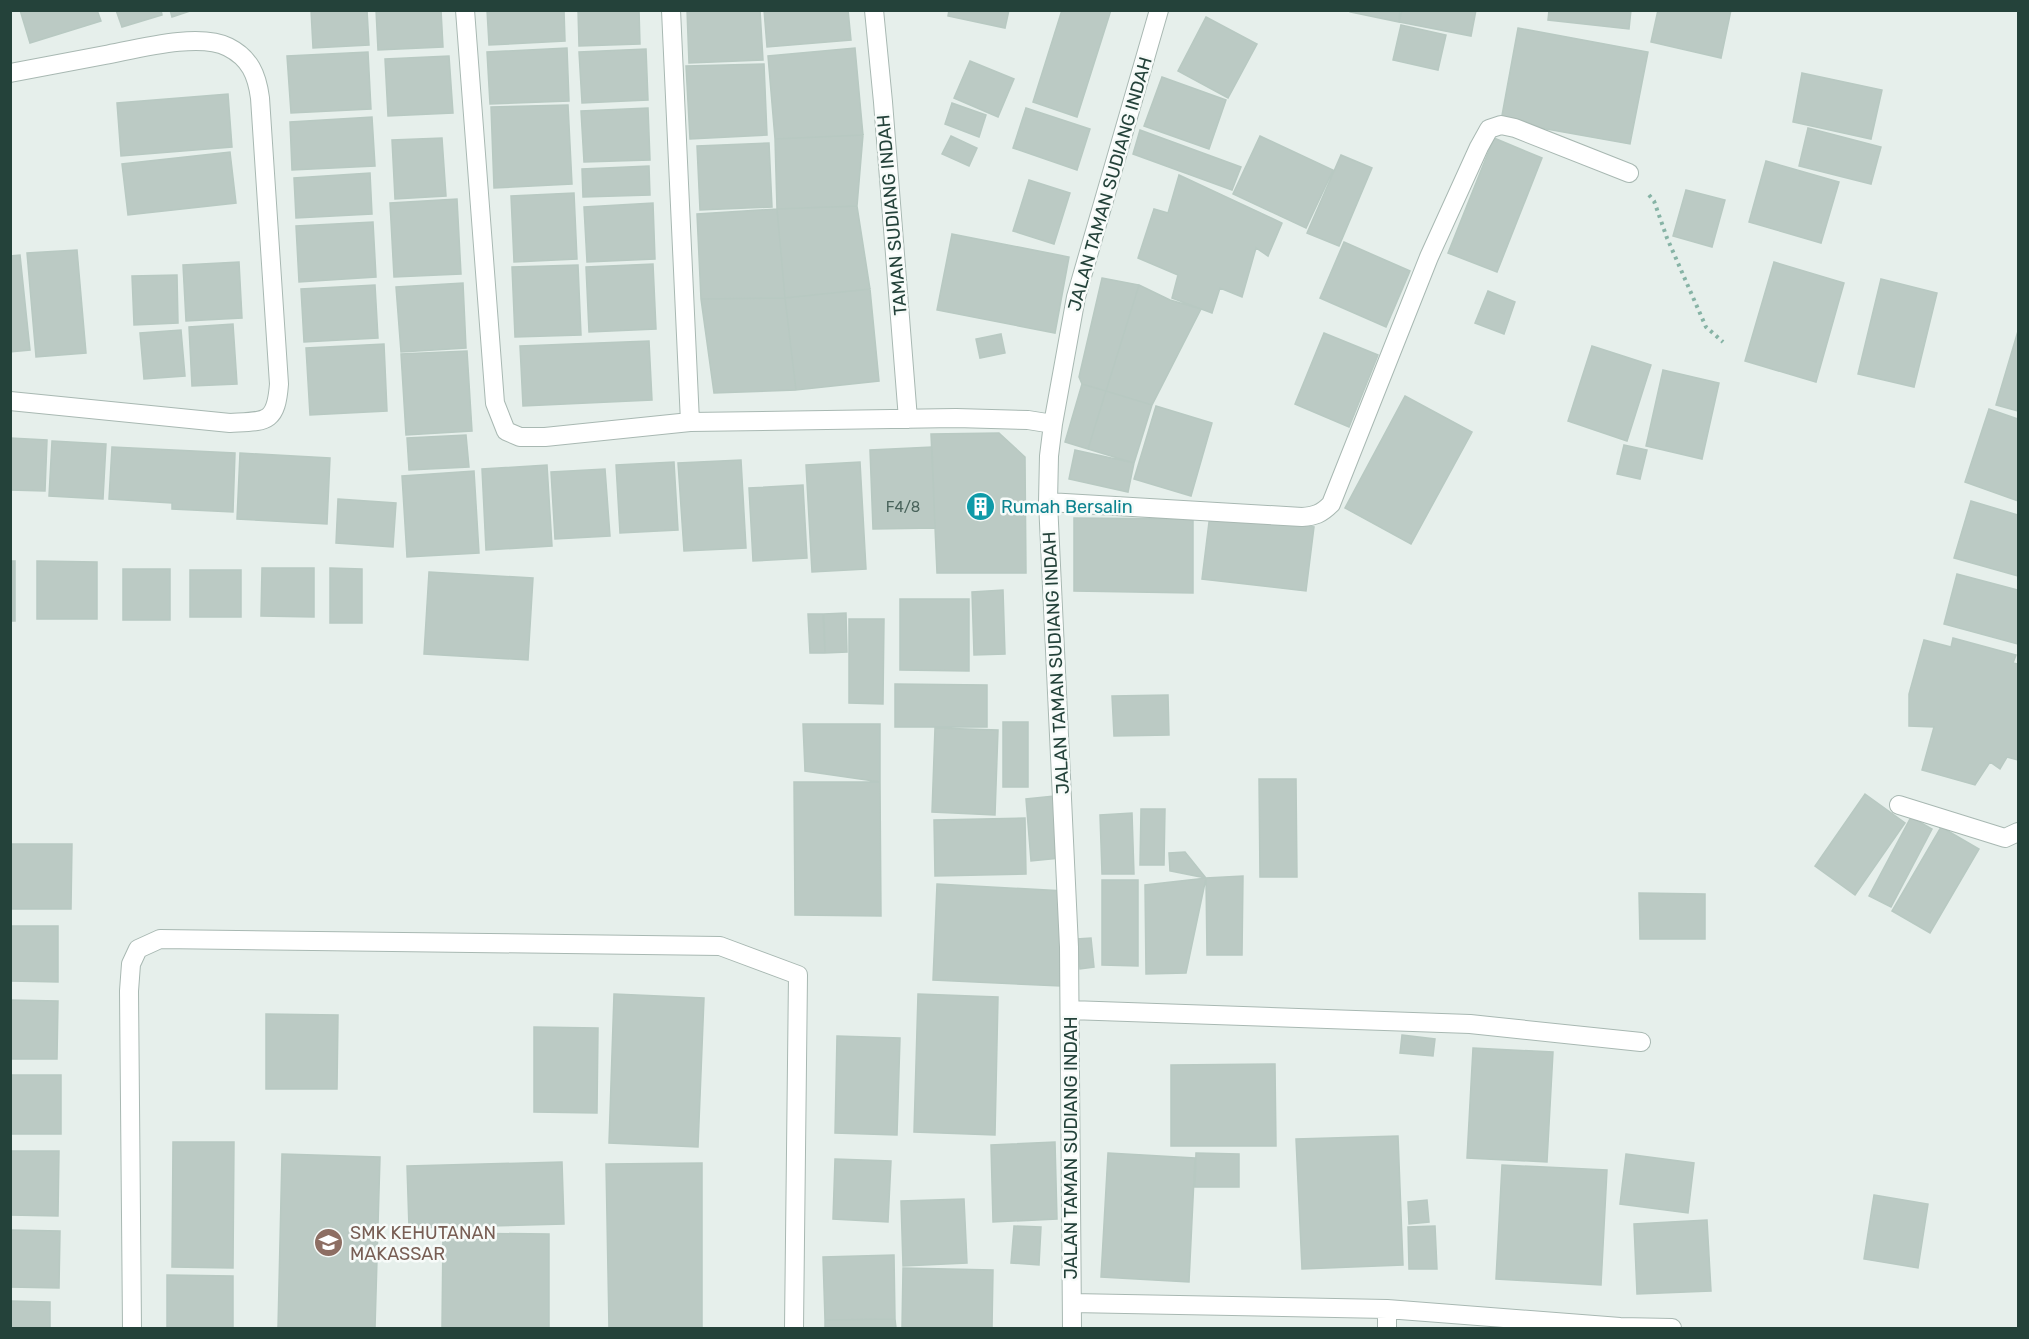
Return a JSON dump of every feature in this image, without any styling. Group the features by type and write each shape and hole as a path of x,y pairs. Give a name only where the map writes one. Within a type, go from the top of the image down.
{"street":[{"path":"465,10 495,403 506,431 520,437 545,437 690,422 956,418 1028,420 1053,424"},
{"path":"671,10 690,422"},
{"name":"TAMAN SUDIANG INDAH","path":"874,10 908,419"},
{"name":"JALAN TAMAN SUDIANG INDAH","path":"1072,1329 1070,1010 1048,502 1049,456 1076,297 1159,10"},
{"path":"10,73 171,43 203,41 226,46 244,58 257,78 260,98 279,384 277,405 268,418 254,422 230,423 10,401"},
{"path":"1048,502 1316,516 1331,504 1429,257 1489,129 1501,125 1515,128 1629,173"},
{"path":"1899,805 2005,838 2019,832"},
{"path":"132,1329 129,991 131,964 138,949 160,939 720,946 798,975 794,1329"},
{"path":"1070,1010 1470,1024 1641,1042"},
{"path":"1072,1303 1387,1309 1672,1329"},
{"path":"1387,1309 1387,1329"}],"path":[{"path":"1629,173 1654,201 1667,238 1706,327 1723,342"}],"building":[{"path":"20,10 97,10 101,21 30,43"},
{"path":"116,10 161,10 162,15 122,27"},
{"path":"170,10 193,10 172,17"},
{"path":"311,10 367,10 369,45 313,48"},
{"path":"376,10 441,10 443,47 378,50"},
{"path":"487,10 564,10 565,41 489,45"},
{"path":"578,10 639,10 640,44 579,46"},
{"path":"687,10 760,10 763,60 689,63"},
{"path":"764,10 848,10 851,40 767,47"},
{"path":"949,10 1009,10 1005,28 948,16"},
{"path":"1062,10 1111,10 1077,117 1033,102"},
{"path":"1350,10 1400,10 1399,22 1350,12"},
{"path":"1402,10 1476,10 1471,36 1399,22"},
{"path":"1549,10 1631,10 1629,29 1548,20"},
{"path":"1658,10 1731,10 1721,58 1651,42"},
{"path":"1206,17 1257,44 1228,98 1178,71"},
{"path":"1401,25 1446,35 1438,70 1393,60"},
{"path":"1518,28 1648,52 1630,144 1501,121"},
{"path":"567,48 569,101 490,104 487,52"},
{"path":"855,48 863,135 775,139 768,56"},
{"path":"646,49 648,100 582,103 579,52"},
{"path":"368,52 371,109 291,113 287,56"},
{"path":"449,56 453,113 388,116 385,59"},
{"path":"970,61 1014,79 998,117 954,98"},
{"path":"764,64 767,135 690,139 686,66"},
{"path":"1802,73 1882,90 1871,139 1793,122"},
{"path":"1162,77 1226,100 1209,149 1144,126"},
{"path":"228,94 232,147 121,156 117,103"},
{"path":"952,103 986,115 979,137 945,124"},
{"path":"568,105 572,184 494,188 491,107"},
{"path":"648,108 650,160 584,162 581,111"},
{"path":"1026,108 1090,129 1077,170 1013,148"},
{"path":"372,117 375,166 292,170 290,122"},
{"path":"1808,128 1881,147 1871,184 1799,166"},
{"path":"1140,130 1241,167 1232,190 1133,154"},
{"path":"863,135 857,206 777,209 775,139"},
{"path":"951,136 977,148 969,166 942,154"},
{"path":"1260,136 1333,170 1306,228 1233,194"},
{"path":"442,138 446,196 395,199 392,140"},
{"path":"1494,138 1542,158 1497,272 1448,253"},
{"path":"769,143 772,207 700,210 697,146"},
{"path":"230,152 236,203 128,215 122,164"},
{"path":"1341,155 1372,168 1339,246 1307,233"},
{"path":"1766,161 1839,182 1821,243 1749,222"},
{"path":"649,166 650,195 583,197 582,169"},
{"path":"370,173 372,214 296,218 294,178"},
{"path":"1179,175 1282,223 1268,256 1256,248 1242,297 1220,288 1212,313 1172,298 1178,275 1138,258 1154,209 1168,213"},
{"path":"1029,180 1070,193 1054,244 1013,231"},
{"path":"1686,190 1725,200 1712,247 1673,236"},
{"path":"574,193 577,259 514,262 511,196"},
{"path":"457,199 461,274 394,277 390,203"},
{"path":"653,203 655,259 587,262 584,207"},
{"path":"857,206 870,289 785,298 777,209"},
{"path":"777,209 785,298 701,299 697,214"},
{"path":"373,222 376,277 299,282 296,226"},
{"path":"952,234 1069,257 1055,333 937,310"},
{"path":"1344,242 1410,271 1386,327 1320,298"},
{"path":"77,250 86,353 36,357 27,253"},
{"path":"20,255 30,350 10,352 10,256"},
{"path":"239,262 242,318 186,321 183,265"},
{"path":"1774,262 1844,283 1816,382 1745,361"},
{"path":"653,264 656,329 589,332 586,267"},
{"path":"578,265 581,335 515,337 512,267"},
{"path":"177,275 178,323 134,325 132,276"},
{"path":"1102,278 1139,285 1106,391 1082,384 1079,377"},
{"path":"1881,279 1937,293 1914,387 1858,374"},
{"path":"463,283 466,348 401,352 396,287"},
{"path":"375,285 378,338 304,342 301,289"},
{"path":"1139,285 1170,300 1201,309 1152,405 1106,391"},
{"path":"870,289 879,381 796,390 785,298"},
{"path":"1488,291 1515,302 1504,334 1475,323"},
{"path":"785,298 796,390 714,393 701,299"},
{"path":"233,324 237,384 192,386 189,327"},
{"path":"181,330 185,376 144,379 140,333"},
{"path":"2018,331 2018,411 1996,405"},
{"path":"1324,333 1378,355 1349,427 1295,404"},
{"path":"1001,334 1005,353 980,358 976,339"},
{"path":"649,341 652,400 523,406 520,346"},
{"path":"384,344 387,411 310,415 306,348"},
{"path":"1592,346 1651,365 1627,441 1568,421"},
{"path":"467,351 472,431 406,435 401,354"},
{"path":"1663,370 1719,383 1702,459 1646,446"},
{"path":"1082,384 1106,391 1088,449 1065,442"},
{"path":"1106,391 1152,405 1134,463 1088,449"},
{"path":"1405,396 1472,432 1411,544 1345,508"},
{"path":"1156,406 1212,423 1191,496 1134,479"},
{"path":"1989,409 2018,419 2018,501 1965,482"},
{"name":"Rumah Bersalin","path":"999,433 1025,457 1026,573 937,573 931,434"},
{"path":"466,435 469,467 409,470 407,438"},
{"path":"10,438 47,440 45,491 10,490"},
{"path":"52,441 106,444 103,499 49,496"},
{"path":"1624,445 1647,450 1640,479 1617,474"},
{"path":"112,447 235,453 233,512 172,509 172,503 109,499"},
{"path":"932,447 935,528 873,529 870,450"},
{"path":"1075,450 1134,463 1128,492 1069,479"},
{"path":"240,453 330,458 327,524 237,519"},
{"path":"741,460 746,548 684,551 678,463"},
{"path":"674,462 678,530 620,533 616,465"},
{"path":"860,462 866,569 812,572 806,465"},
{"path":"547,465 552,546 486,550 482,469"},
{"path":"605,469 610,536 555,539 551,472"},
{"path":"474,471 479,553 407,557 402,476"},
{"path":"803,485 807,558 753,561 749,488"},
{"path":"338,499 396,503 393,547 336,543"},
{"path":"1971,501 2018,515 2018,576 1954,558"},
{"path":"1210,514 1314,527 1306,591 1202,579"},
{"path":"1074,518 1193,519 1193,593 1074,591"},
{"path":"10,561 15,561 15,621 10,621"},
{"path":"37,561 97,562 97,619 37,619"},
{"path":"262,568 314,568 314,617 261,616"},
{"path":"330,568 362,569 362,623 330,623"},
{"path":"123,569 170,569 170,620 123,620"},
{"path":"190,570 241,570 241,617 190,617"},
{"path":"429,572 533,578 528,660 424,654"},
{"path":"1957,574 2018,590 2018,644 1944,624"},
{"path":"1003,590 1005,654 974,655 972,592"},
{"path":"900,599 969,599 969,671 900,670"},
{"path":"846,613 847,652 825,653 824,614"},
{"path":"808,614 823,614 825,653 810,653"},
{"path":"849,619 884,619 883,704 849,703"},
{"path":"1953,638 2016,655 2013,663 2018,664 2018,760 2007,757 2000,769 1990,762 1975,785 1922,770 1934,727 1909,726 1909,694 1924,640 1951,647"},
{"path":"895,684 987,685 987,727 895,727"},
{"path":"1168,695 1169,735 1114,736 1112,696"},
{"path":"1003,722 1028,722 1028,787 1003,787"},
{"path":"803,724 880,724 880,782 805,771"},
{"path":"935,728 998,730 995,815 932,812"},
{"path":"1259,779 1296,779 1297,877 1260,877"},
{"path":"794,782 880,782 881,916 795,915"},
{"path":"1865,794 1905,823 1855,895 1815,866"},
{"path":"1054,796 1060,858 1031,861 1026,799"},
{"path":"1141,809 1165,809 1164,865 1140,865"},
{"path":"1132,813 1134,874 1102,874 1100,815"},
{"path":"1911,817 1932,829 1891,907 1869,896"},
{"path":"1025,818 1026,874 935,876 934,820"},
{"path":"1941,827 1979,849 1930,933 1892,911"},
{"path":"10,844 72,844 71,909 10,909"},
{"path":"1185,852 1206,878 1170,871 1169,853"},
{"path":"1243,876 1242,955 1207,955 1206,878"},
{"path":"1206,878 1186,973 1146,974 1145,885"},
{"path":"1102,880 1138,880 1138,966 1102,965"},
{"path":"937,884 1065,891 1061,986 933,980"},
{"path":"1639,893 1705,894 1705,939 1640,939"},
{"path":"10,926 58,926 58,982 10,981"},
{"path":"1091,938 1094,967 1080,969 1077,939"},
{"path":"614,994 704,998 698,1147 609,1143"},
{"path":"918,994 998,997 995,1135 914,1132"},
{"path":"10,1000 58,1001 57,1059 10,1059"},
{"path":"266,1014 338,1015 337,1089 266,1089"},
{"path":"534,1027 598,1028 597,1113 534,1112"},
{"path":"1402,1035 1435,1039 1433,1056 1400,1053"},
{"path":"837,1036 900,1038 897,1135 835,1133"},
{"path":"1473,1048 1553,1052 1547,1162 1467,1158"},
{"path":"1275,1064 1276,1146 1171,1146 1171,1065"},
{"path":"10,1075 61,1075 61,1134 10,1134"},
{"path":"1398,1136 1403,1265 1302,1269 1296,1139"},
{"path":"173,1142 234,1142 233,1268 172,1267"},
{"path":"1055,1142 1057,1219 993,1222 991,1145"},
{"path":"10,1151 59,1151 58,1216 10,1215"},
{"path":"1108,1153 1195,1158 1189,1282 1101,1277"},
{"path":"1196,1153 1239,1154 1239,1187 1195,1187"},
{"name":"SMK KEHUTANAN MAKASSAR","path":"282,1154 380,1157 375,1328 278,1328"},
{"path":"1626,1154 1694,1163 1688,1213 1620,1204"},
{"path":"835,1159 891,1161 888,1222 833,1219"},
{"name":"SMK KEHUTANAN MAKASSAR","path":"562,1162 564,1224 409,1228 407,1166"},
{"path":"702,1163 702,1328 609,1328 606,1164"},
{"path":"1502,1165 1607,1170 1601,1285 1496,1279"},
{"path":"1874,1195 1928,1204 1918,1268 1864,1259"},
{"path":"964,1199 967,1263 903,1266 901,1201"},
{"path":"1427,1200 1429,1222 1409,1224 1408,1202"},
{"path":"1707,1220 1711,1291 1637,1294 1634,1224"},
{"path":"1014,1226 1041,1227 1039,1265 1011,1263"},
{"path":"1435,1226 1437,1269 1409,1269 1408,1227"},
{"path":"10,1230 60,1231 59,1288 10,1287"},
{"name":"SMK KEHUTANAN MAKASSAR","path":"443,1233 549,1234 549,1328 442,1328"},
{"path":"894,1255 895,1319 825,1320 823,1257"},
{"path":"903,1268 993,1270 992,1328 902,1328"},
{"path":"167,1275 233,1276 233,1328 167,1328"},
{"path":"10,1301 50,1302 50,1328 10,1328"},
{"path":"895,1319 896,1328 825,1328 825,1320"}],"place":[{"name":"Rumah Bersalin","path":"980,507"},
{"name":"SMK KEHUTANAN MAKASSAR","path":"329,1243"}]}
